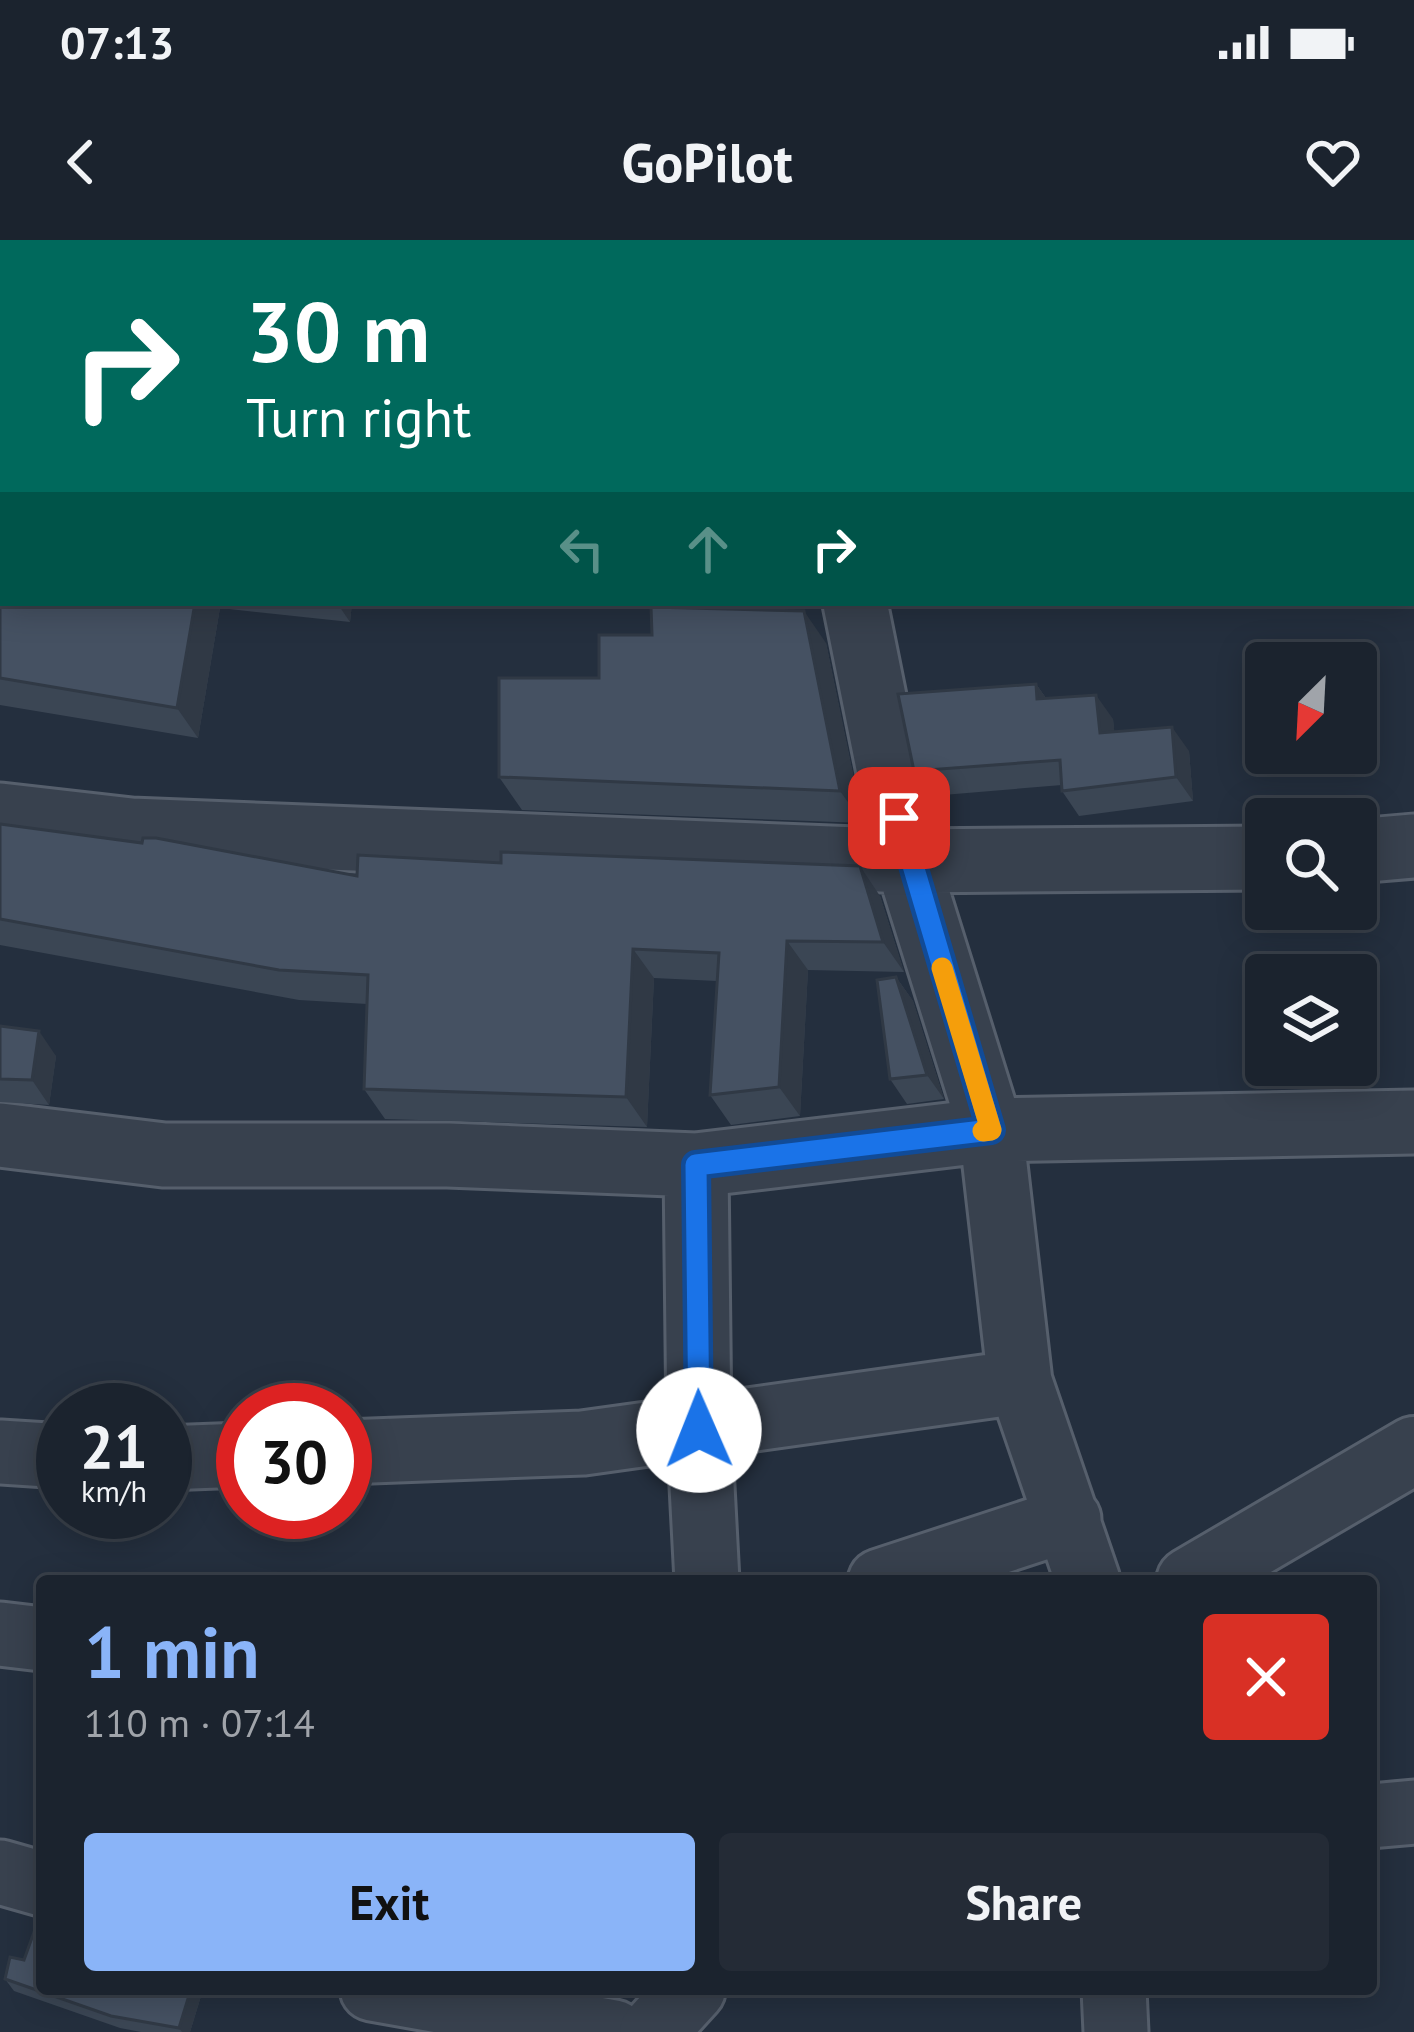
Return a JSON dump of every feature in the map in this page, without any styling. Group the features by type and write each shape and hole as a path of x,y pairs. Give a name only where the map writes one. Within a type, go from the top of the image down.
{"street":[{"path":"856,606 908,861 991,1130 1020,1382 1086,1575"},
{"path":"0,814 131,830 908,861 1245,858"},
{"path":"1377,848 1414,845"},
{"path":"0,1135 164,1155 448,1155 696,1165 991,1130 1414,1121"},
{"path":"696,1165 701,1575"},
{"path":"372,1451 583,1443 1020,1382"},
{"path":"1200,1575 1414,1450"},
{"path":"0,1452 36,1454"},
{"path":"898,1575 1069,1519"},
{"path":"0,1634 36,1638"},
{"path":"1377,1815 1414,1812"},
{"path":"0,1872 36,1882"},
{"path":"406,1995 614,2032"},
{"path":"653,2032 687,1995"},
{"path":"1114,1995 1116,2032"}],"building":[{"path":"0,606 194,606 177,708 0,678"},
{"path":"651,607 804,611 840,791 499,777 499,678 599,678 599,635 652,635"},
{"path":"1036,684 1037,699 1096,695 1100,733 1172,727 1176,777 1062,791 1060,760 914,771 898,694"},
{"path":"0,824 142,843 143,838 156,838 357,876 358,855 501,863 501,852 860,866 883,942 787,941 779,1087 710,1095 719,953 633,949 626,1097 364,1089 368,975 279,970 0,919"},
{"path":"896,977 927,1075 890,1079 877,980"},
{"path":"0,1026 39,1031 32,1080 0,1079"},
{"path":"36,1932 36,1990 5,1979 10,1957 24,1960"},
{"path":"51,1995 189,1995 179,2028 111,2016"}],"slow traffic":[{"path":"942,968 991,1130 983,1131"}],"route":[{"path":"699,1430 696,1165 991,1130 899,818"}]}
